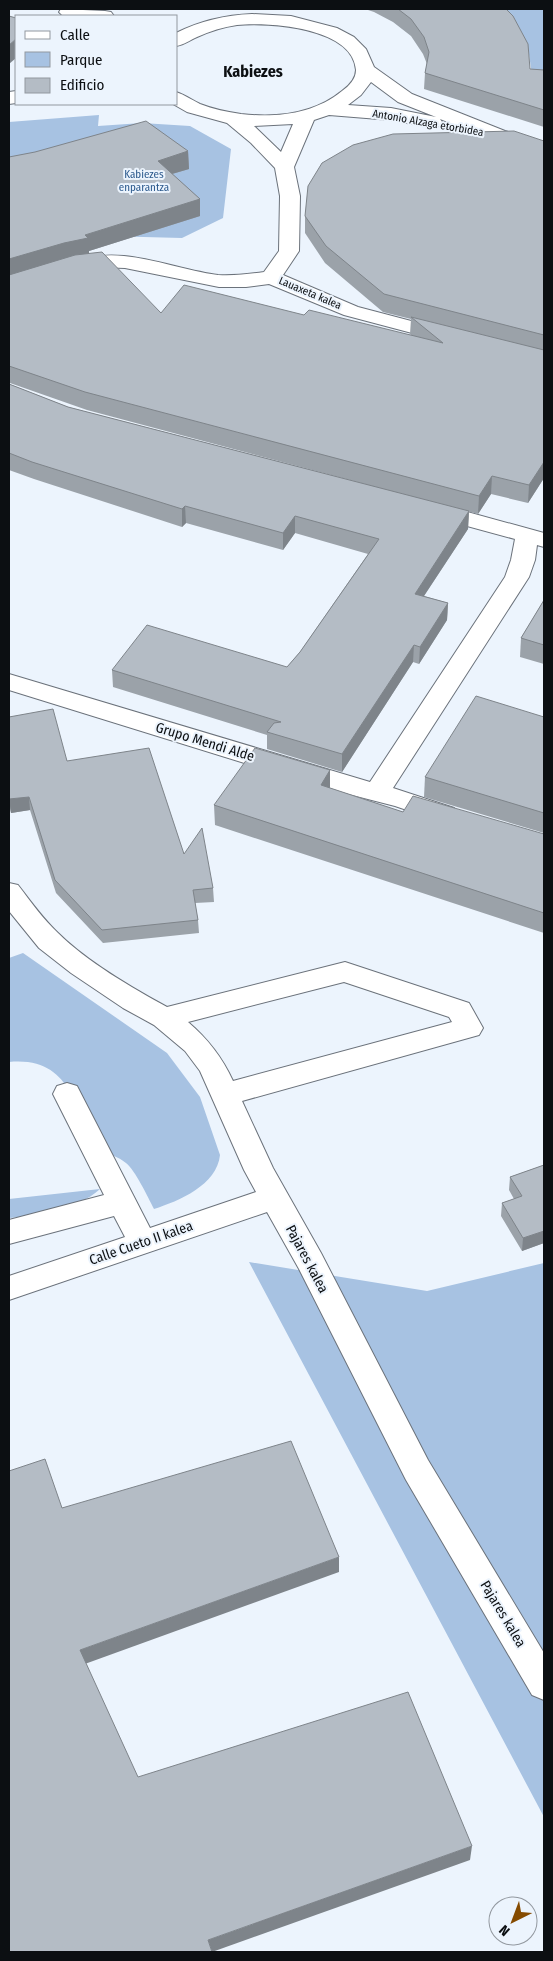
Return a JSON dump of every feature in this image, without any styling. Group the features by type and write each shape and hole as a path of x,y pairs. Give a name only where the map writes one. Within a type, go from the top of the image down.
{"street":[{"path":"67,12 96,15"},
{"path":"178,21 267,19 289,21 324,29 346,40 360,53 365,69 361,84 349,97 328,109 306,116 271,120 234,119 207,113 179,101"},
{"path":"178,40 189,33 211,25 236,20"},
{"name":"Antonio Alzaga etorbidea","path":"365,69 405,98 498,135 544,150"},
{"name":"Antonio Alzaga etorbidea","path":"328,109 391,114 498,135"},
{"path":"284,167 306,116"},
{"path":"234,119 258,139 284,167 290,196 289,250 271,277"},
{"name":"Lauaxeta kalea","path":"11,285 72,266 98,261 125,262 219,281 246,281 271,277 351,311 466,341"},
{"path":"377,792 517,577 523,560 536,537 412,504"},
{"name":"Grupo Mendi Alde","path":"9,682 471,822"},
{"name":"Pajares kalea","path":"10,897 49,941 81,966 133,1001 164,1018 195,1044 212,1066 259,1170 310,1262 417,1470 544,1684"},
{"path":"164,1018 345,972 459,1010 469,1028 226,1094"},
{"path":"67,1094 143,1243"},
{"name":"Calle Cueto II kalea","path":"9,1288 274,1198"},
{"path":"9,1232 123,1202"}],"green space":[{"path":"497,9 544,9 544,82 533,81 528,48"},
{"name":"Kabiezes enparantza","path":"99,115 98,126 142,123 190,126 231,149 223,218 182,238 105,236 9,166 9,122"},
{"path":"23,953 167,1053 200,1097 220,1155 212,1175 195,1190 154,1209 130,1166 103,1148 77,1103 59,1077 46,1068 30,1062 9,1062 9,958"},
{"path":"100,1189 91,1196 69,1207 9,1218 9,1199"},
{"path":"249,1262 427,1291 544,1263 544,1817"}],"building":[{"path":"398,9 506,9 513,16 528,44 530,69 544,70 544,110 425,73 429,52 424,37 411,19"},
{"path":"9,16 15,18 15,40 9,45"},
{"path":"146,121 188,151 158,161 200,199 85,235 88,238 9,259 9,157 35,152"},
{"path":"514,131 544,141 544,335 384,294 326,246 305,216 308,186 322,163 353,145 393,134"},
{"path":"102,252 161,313 184,285 304,315 309,310 443,343 411,317 544,350 544,462 529,485 492,476 479,496 85,392 9,366 9,275 75,255"},
{"path":"9,384 68,407 469,511 415,594 448,603 420,647 414,645 342,754 267,732 274,723 281,722 112,670 147,625 287,667 300,652 379,539 295,516 283,533 185,506 182,509 9,453"},
{"path":"544,600 544,645 521,638"},
{"path":"476,696 544,717 544,813 425,777"},
{"path":"53,709 67,761 149,748 184,854 202,828 213,888 193,890 198,920 102,930 55,880 29,797 9,799 9,717"},
{"path":"255,748 330,770 321,785 403,812 413,796 544,834 544,913 214,805"},
{"path":"544,1165 544,1231 523,1238 502,1203 522,1196 510,1177"},
{"path":"291,1441 339,1557 80,1650 138,1777 408,1692 472,1846 208,1940 212,1952 9,1952 9,1471 45,1459 62,1508"}],"district":[{"name":"Kabiezes","path":"253,71"}]}
